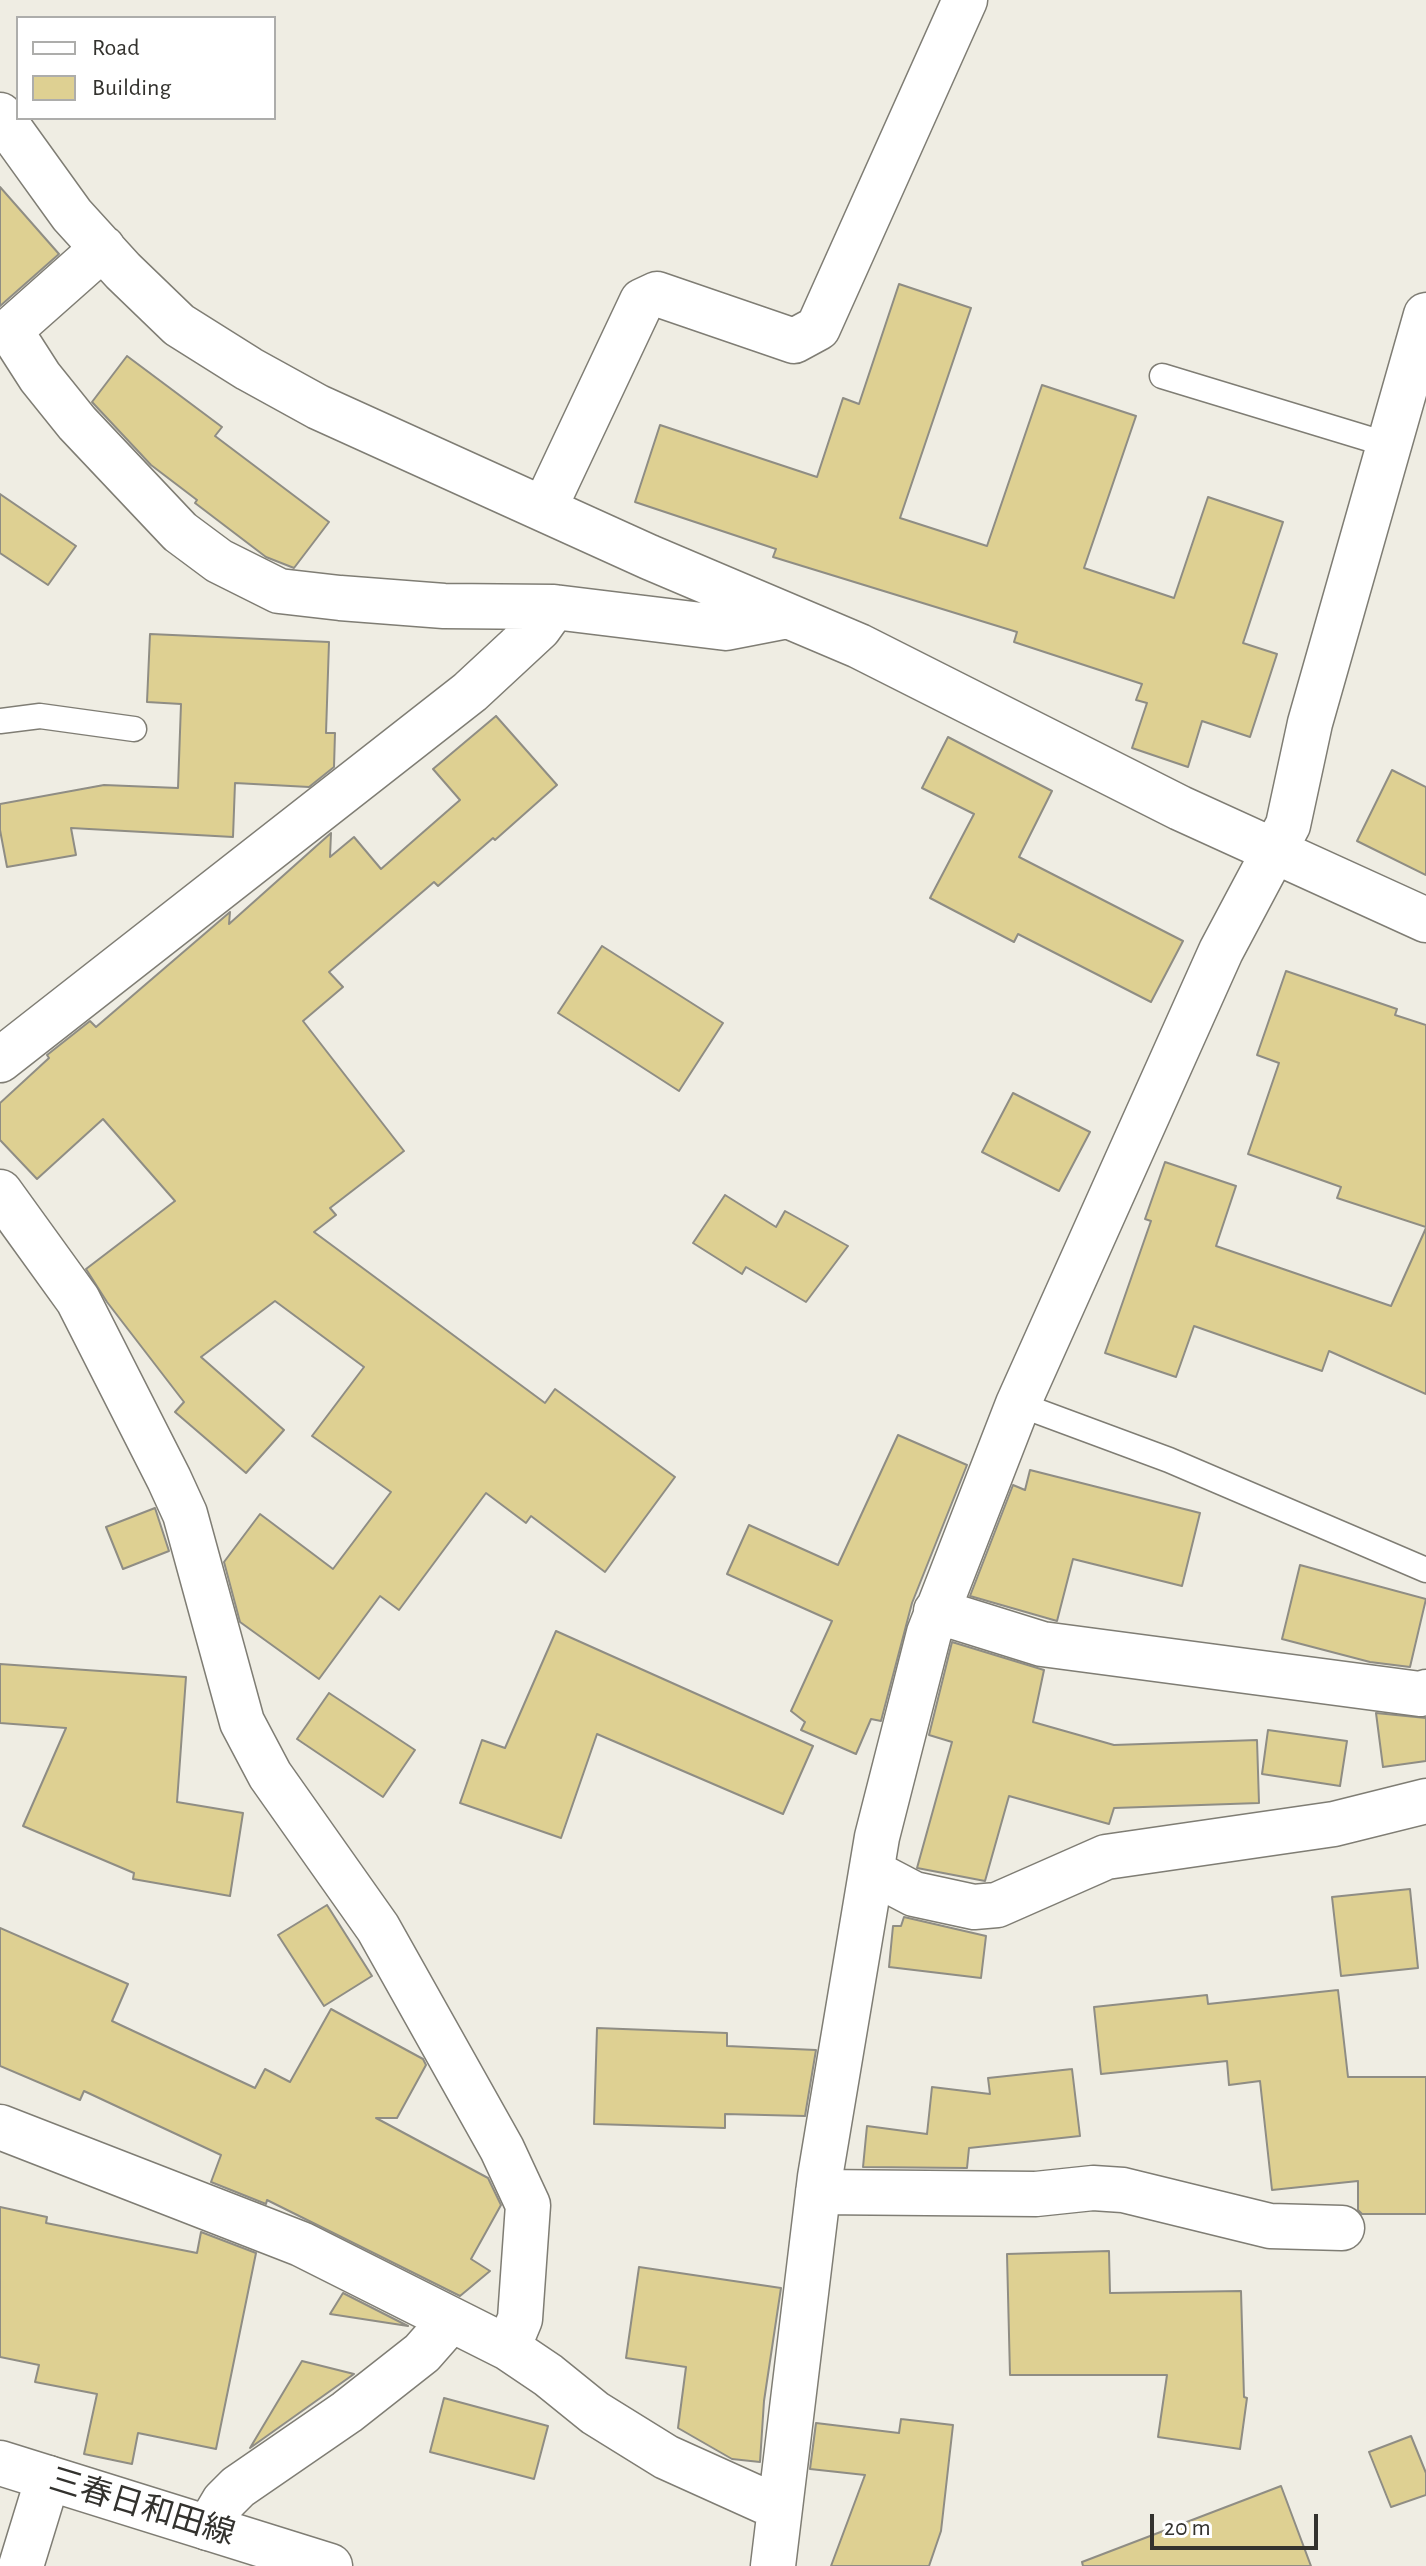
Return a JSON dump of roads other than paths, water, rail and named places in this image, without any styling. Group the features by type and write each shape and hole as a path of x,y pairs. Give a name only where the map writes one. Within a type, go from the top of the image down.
{"street":[{"path":"544,509 642,301 657,294 794,341 818,328 965,0"},
{"path":"0,115 72,215 103,248 179,325 249,369 318,407 859,646 1272,852 1426,920"},
{"path":"103,248 15,326 15,338 77,423 158,504 180,532 219,561 279,591 444,606 554,607 726,628 788,616"},
{"path":"773,2566 818,2192 877,1837 936,1611 1018,1404 1221,951 1288,825 1310,723 1426,315"},
{"path":"0,1060 470,692 539,628 554,607"},
{"path":"0,1192 78,1300 185,1514 242,1722 270,1775 342,1882 378,1928 502,2149 528,2205 520,2319 508,2348"},
{"path":"936,1611 1042,1644 1426,1692"},
{"path":"872,1872 914,1894 974,1907 997,1905 1106,1857 1334,1824 1426,1801"},
{"path":"0,2127 301,2244 508,2348 595,2413 666,2457 779,2508"},
{"path":"818,2192 1005,2194 1123,2190 1270,2226 1342,2228"},
{"path":"208,2528 224,2501 238,2487 347,2412 410,2363 451,2320"},
{"name":"三春日和田線","path":"0,2463 330,2566"},
{"path":"21,2566 48,2478"}],"lane":[{"path":"1162,376 1389,445"},
{"path":"0,721 40,716 134,729"},
{"path":"1018,1404 1169,1460 1426,1570"}]}
